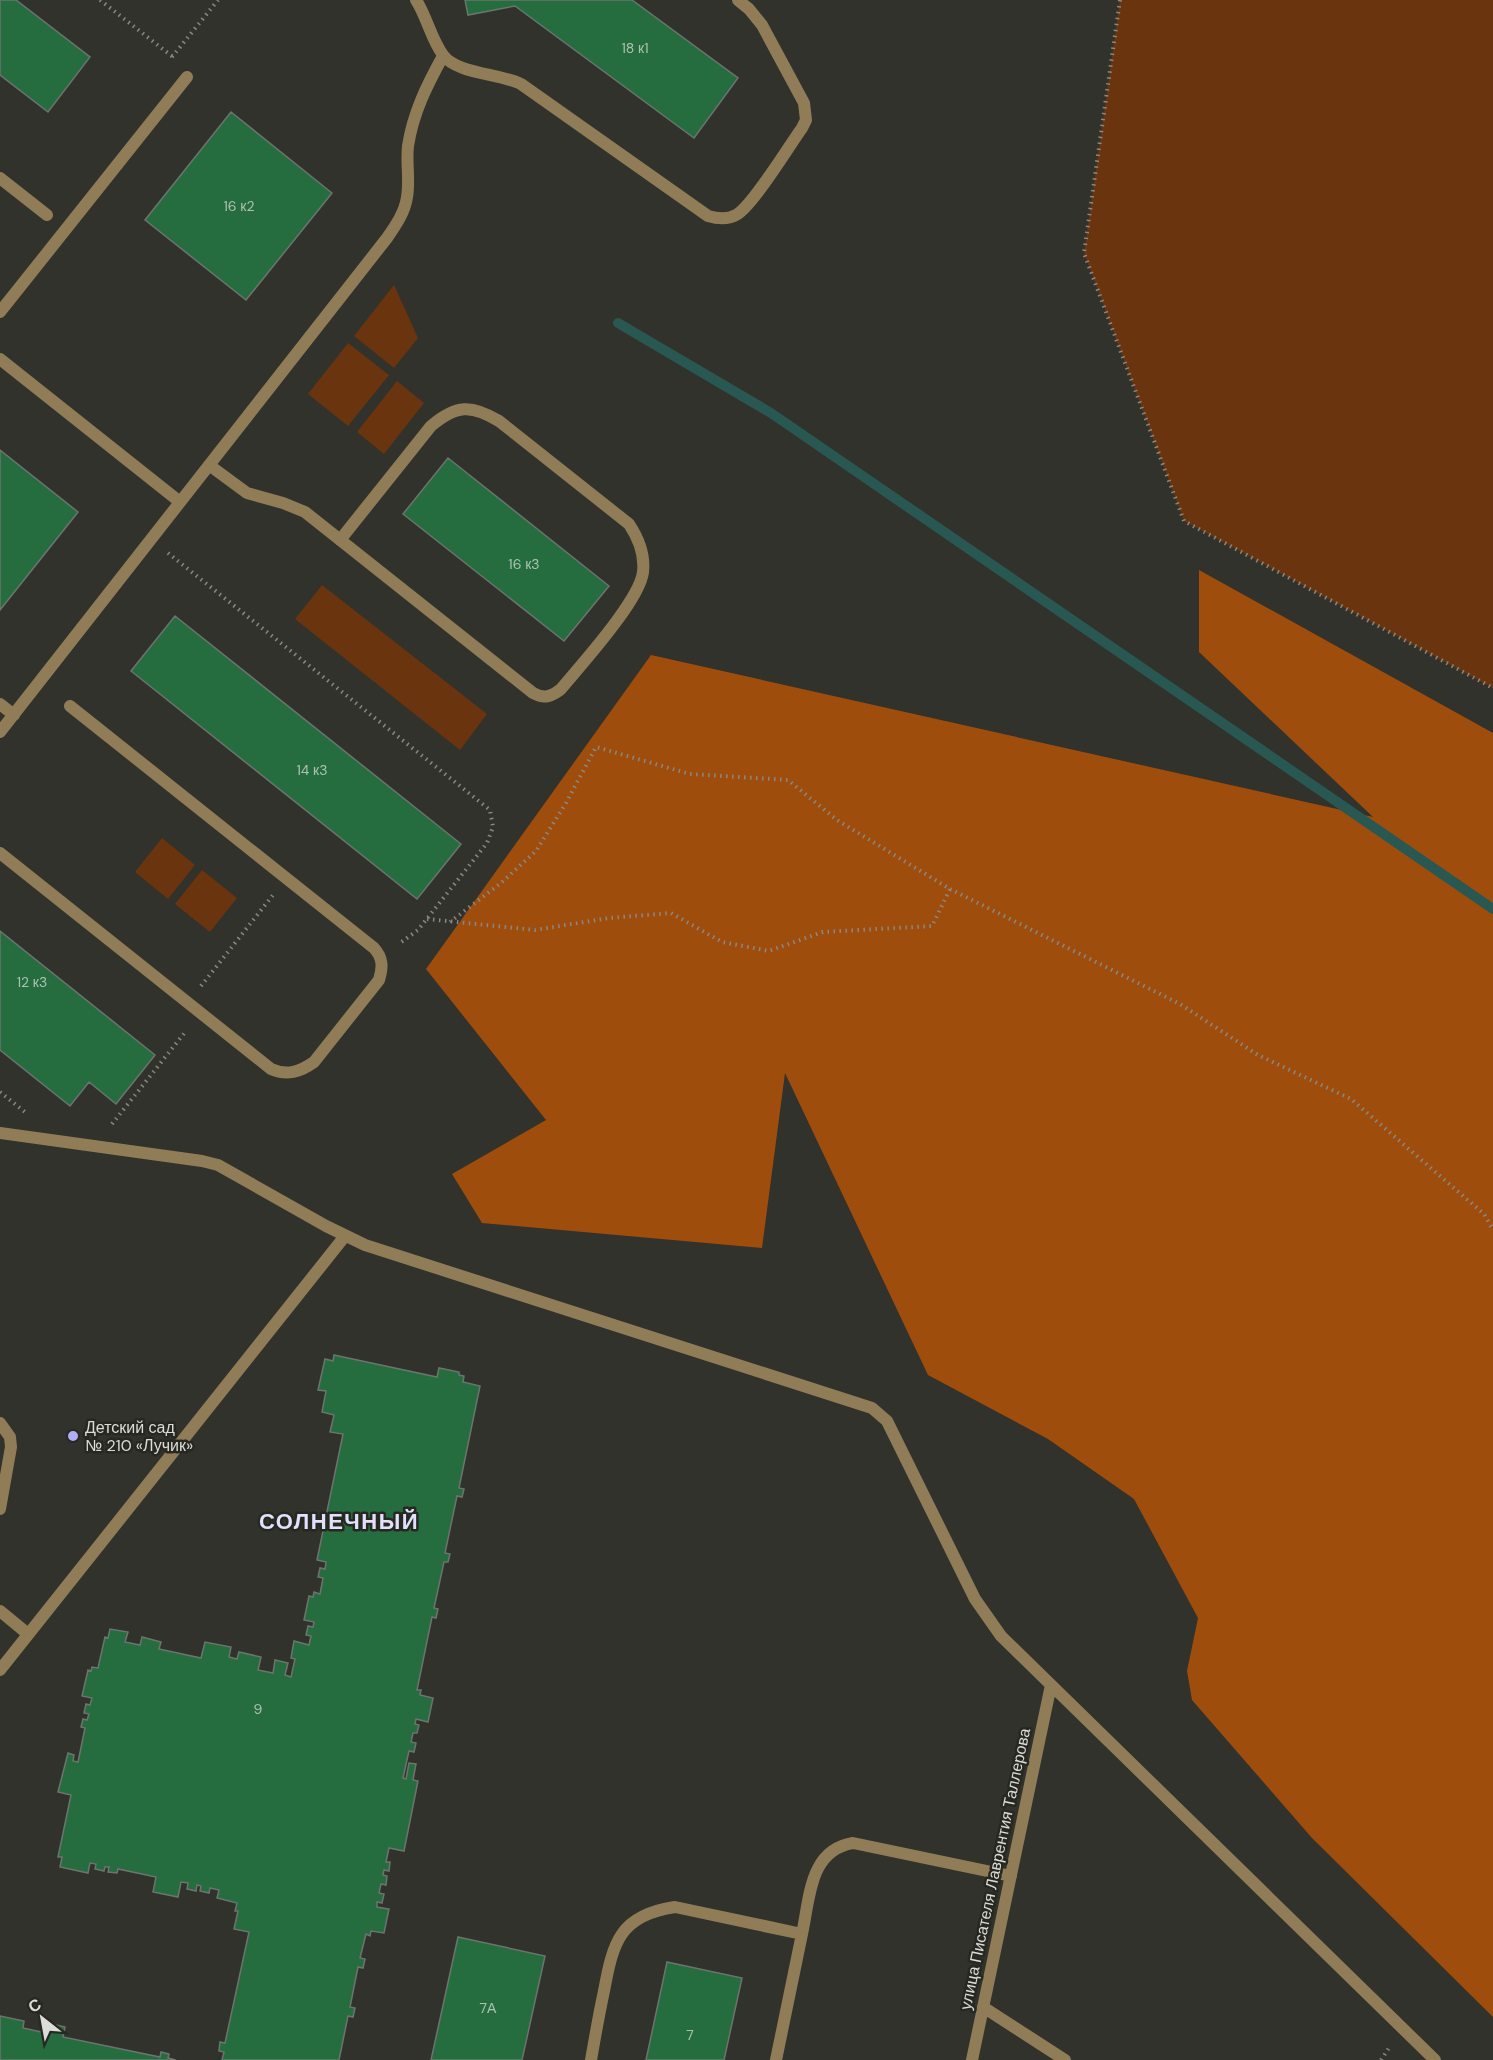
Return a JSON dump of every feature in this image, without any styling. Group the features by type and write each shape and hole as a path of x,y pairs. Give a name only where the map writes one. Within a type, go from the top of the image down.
{"lane":[{"path":"416,0 443,56 452,64 465,69 503,76 521,84 708,216 717,219 727,219 745,209 802,128 806,110 762,25 738,0"},
{"path":"0,732 399,220 408,196 408,148 413,126 427,85 443,56"},
{"path":"0,312 187,77"},
{"path":"0,178 47,214"},
{"path":"0,359 180,502"},
{"path":"209,465 247,493 284,503 305,512 340,540 533,693 545,697 553,696 561,689 629,603 639,587 643,574 644,560 641,546 629,524 499,421 483,411 470,409 450,412 430,426 340,540"},
{"path":"0,704 14,715"},
{"path":"0,853 271,1069 290,1073 303,1070 314,1062 379,980 382,964 379,953 70,706"},
{"path":"0,1132 218,1165 345,1236 386,1253 872,1408 887,1421 899,1441 971,1592 1001,1636 1435,2060"},
{"path":"0,1670 345,1236"},
{"path":"0,1423 10,1437 11,1447 0,1509"},
{"path":"0,1611 28,1634"},
{"name":"улица Писателя Лаврентия Таллерова","path":"972,2060 1051,1685"},
{"path":"776,2060 815,1873 822,1859 832,1850 841,1845 854,1843 1011,1876"},
{"path":"591,2060 610,1955 618,1939 630,1925 644,1915 675,1907 802,1934"},
{"path":"983,2007 1065,2060"}],"path":[{"path":"100,0 173,57"},
{"path":"1120,0 1084,253 1184,521 1493,688"},
{"path":"151,540 490,810 493,827 491,838 427,919 407,940 379,953"},
{"path":"450,922 501,883 536,851 566,803 596,747 690,774 788,780 837,819 950,889 1180,1004 1258,1055 1351,1099 1484,1214 1493,1230"},
{"path":"188,1003 287,878"},
{"path":"427,919 535,930 609,918 671,913 722,942 769,951 823,932 932,926 950,889"},
{"path":"95,1146 201,1013"}],"shaded area":[{"path":"1120,0 1493,0 1493,688 1184,521 1084,253"},
{"path":"394,285 418,338 394,368 354,336"},
{"path":"348,343 389,375 348,426 308,394"},
{"path":"397,381 424,403 384,454 357,432"},
{"path":"1199,570 1493,733 1493,2017 1312,1838 1192,1700 1187,1671 1198,1618 1134,1499 1048,1439 928,1375 785,1073 762,1248 482,1223 452,1174 546,1120 426,969 651,655 1373,817 1199,652"},
{"path":"322,585 487,714 460,750 295,619"},
{"path":"162,838 195,865 168,899 135,872"},
{"path":"202,870 237,898 210,932 175,904"}],"building":[{"path":"0,0 16,0 90,57 48,112 0,75"},
{"path":"465,0 632,0 738,78 694,138 515,6 468,15"},
{"path":"231,112 332,193 246,300 145,220"},
{"path":"0,450 78,512 0,610"},
{"path":"448,458 609,586 564,641 403,514"},
{"path":"175,616 461,844 417,899 131,671"},
{"path":"0,931 155,1055 116,1104 89,1082 70,1106 0,1050"},
{"path":"334,1355 437,1377 439,1368 459,1372 459,1375 464,1376 463,1382 480,1386 459,1488 464,1489 462,1497 457,1496 445,1553 450,1554 448,1562 444,1562 434,1608 438,1609 436,1618 432,1617 417,1690 421,1690 420,1695 433,1698 428,1722 416,1719 415,1724 419,1725 417,1733 413,1733 411,1742 416,1743 414,1752 409,1751 403,1778 406,1779 409,1763 416,1764 413,1780 418,1781 404,1851 389,1848 386,1862 390,1862 389,1871 384,1870 383,1875 387,1876 386,1885 381,1884 379,1893 384,1894 382,1903 377,1902 377,1907 389,1909 384,1933 371,1931 370,1936 366,1934 360,1958 365,1959 363,1968 358,1967 350,2007 355,2008 353,2017 348,2016 339,2060 222,2060 224,2052 219,2051 220,2042 225,2043 249,1932 234,1929 238,1911 235,1911 237,1903 217,1898 219,1890 210,1888 209,1893 200,1891 201,1886 197,1885 196,1891 187,1889 188,1883 181,1882 178,1897 153,1892 156,1877 118,1869 117,1873 108,1872 109,1867 105,1867 104,1871 95,1869 96,1864 90,1863 88,1873 60,1867 62,1857 58,1857 71,1795 58,1792 68,1753 74,1755 73,1761 78,1762 85,1728 81,1727 83,1719 87,1720 89,1714 84,1713 86,1704 90,1705 92,1698 82,1696 88,1670 91,1671 92,1667 98,1668 105,1637 108,1638 110,1629 128,1632 125,1642 140,1645 142,1637 161,1642 159,1649 201,1658 205,1642 231,1647 229,1657 237,1659 239,1652 261,1657 258,1670 273,1673 275,1660 288,1663 285,1675 291,1677 295,1659 291,1658 294,1641 309,1645 311,1636 306,1635 308,1626 313,1627 314,1622 304,1620 309,1596 313,1597 314,1592 320,1594 323,1578 318,1577 320,1568 325,1569 326,1562 317,1560 343,1434 330,1432 334,1415 322,1412 326,1391 318,1390 325,1359 333,1361"},
{"path":"458,1937 545,1956 522,2060 431,2060"},
{"path":"667,1962 742,1978 724,2060 646,2060"},
{"path":"0,2016 24,2021 23,2028 46,2033 47,2023 65,2027 63,2037 160,2057 161,2052 169,2054 168,2058 176,2060 0,2060"}],"waterway":[{"path":"618,323 771,413 1493,909"}],"place":[{"name":"Детский сад № 210 «Лучик»","path":"73,1436"}],"district":[{"name":"СОЛНЕЧНЫЙ","path":"339,1521"}]}
